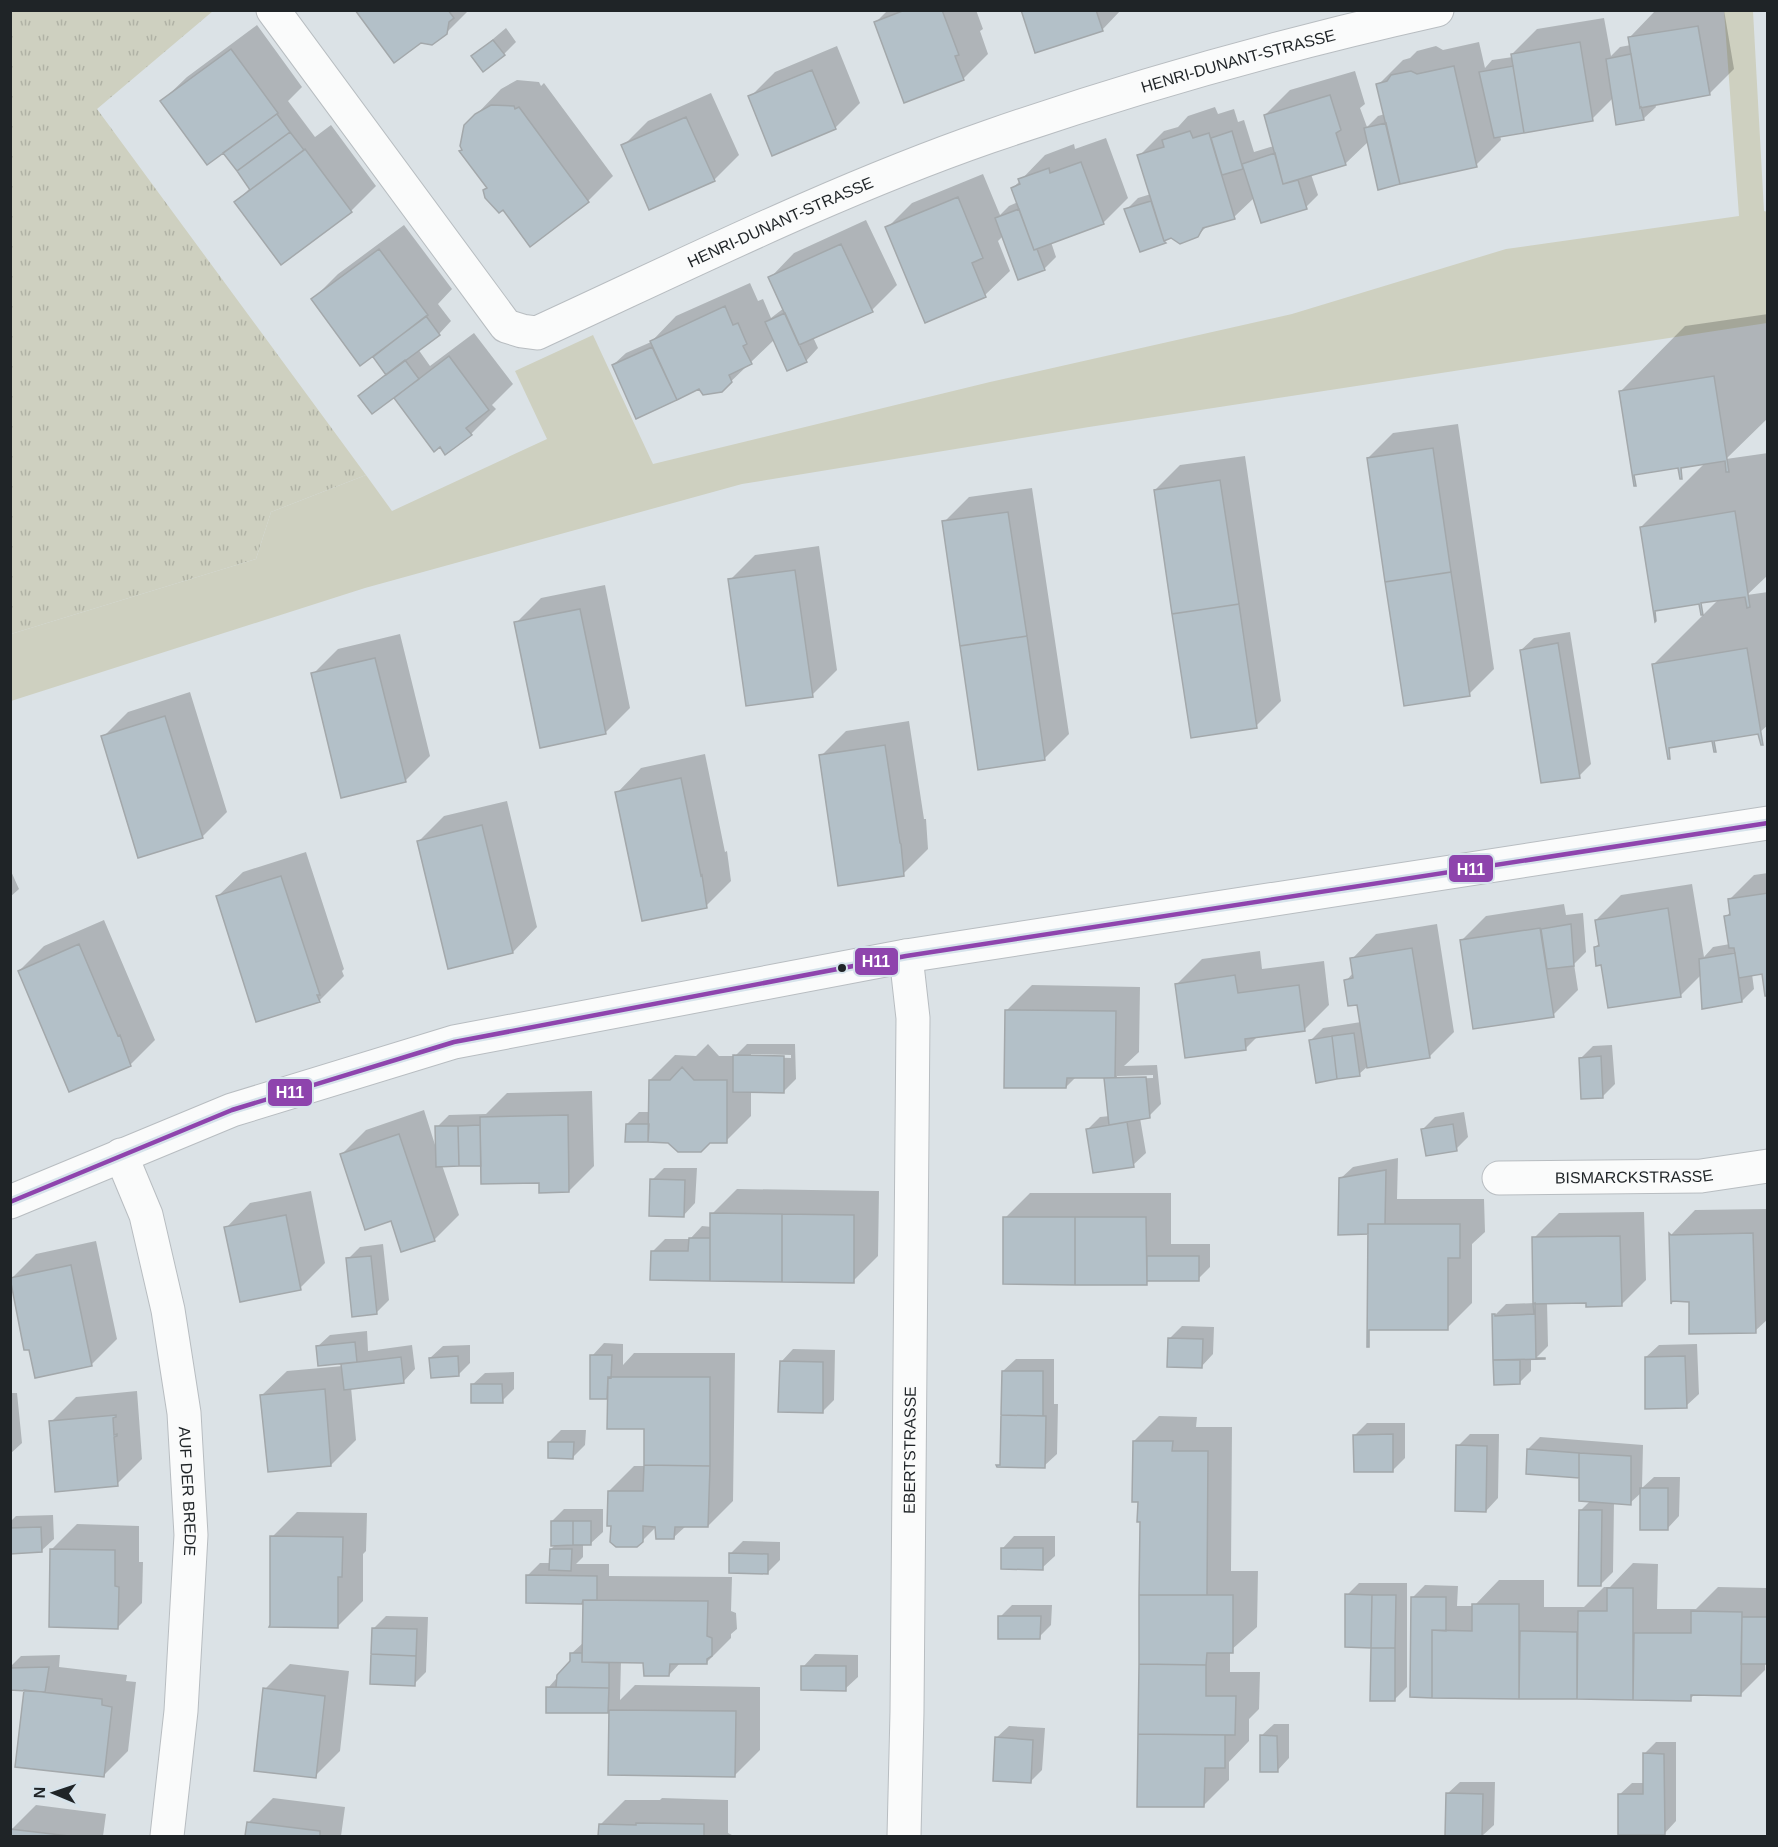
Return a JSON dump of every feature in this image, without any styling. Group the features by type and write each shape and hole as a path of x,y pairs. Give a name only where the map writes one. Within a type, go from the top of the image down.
{"street":[{"name":"HENRI-DUNANT-STRASSE","path":"273,10 506,326 522,332 537,333 826,200 986,138 1159,82 1355,29 1437,10"},
{"path":"10,1202 232,1110 454,1042 906,956 1767,823"},
{"name":"EBERTSTRASSE","path":"904,1836 913,1018 906,956"},
{"name":"AUF DER BREDE","path":"120,1155 146,1215 168,1310 184,1413 191,1534 181,1710 167,1836"},
{"name":"BISMARCKSTRASSE","path":"1499,1178 1701,1176 1767,1166"}],"green space":[{"path":"11,11 213,11 97,109 366,475 271,512 256,559 11,634"},
{"path":"1724,11 1753,11 1764,211 1768,212 1767,323 1089,427 742,484 365,588 11,701 11,634 256,559 271,512 366,475 392,511 547,439 515,371 593,335 653,464 990,382 1292,314 1506,249 1739,216"}],"building":[{"path":"355,10 448,10 454,18 449,22 447,34 432,45 421,43 394,63"},
{"path":"905,10 942,10 959,55 955,56 964,80 904,103 874,22"},
{"path":"1021,10 1096,10 1103,31 1035,53"},
{"path":"1698,26 1710,95 1640,108 1628,37"},
{"path":"493,40 505,55 483,72 471,56"},
{"path":"1580,42 1593,121 1524,133 1511,54"},
{"path":"231,49 278,113 207,165 160,101"},
{"path":"1631,54 1644,120 1616,125 1606,59"},
{"path":"1454,66 1477,167 1400,184 1376,84 1387,81 1391,75 1411,71 1417,74"},
{"path":"1513,66 1524,133 1494,138 1479,72"},
{"path":"812,70 836,129 772,156 748,96"},
{"path":"1330,95 1341,130 1336,133 1346,165 1283,184 1264,115"},
{"path":"491,105 514,106 515,109 519,107 589,202 530,247 503,210 499,213 485,198 483,190 487,188 459,151 462,150 460,146 464,125 475,114"},
{"path":"277,114 290,132 237,171 223,153"},
{"path":"686,117 715,181 649,210 621,145"},
{"path":"1386,123 1400,184 1378,190 1364,128"},
{"path":"1190,131 1193,138 1209,133 1235,219 1203,228 1198,237 1180,244 1171,238 1164,241 1137,155 1164,147 1162,140"},
{"path":"1232,131 1243,169 1222,175 1211,138"},
{"path":"290,132 304,150 250,190 237,171"},
{"path":"305,149 352,212 281,265 234,202"},
{"path":"1275,153 1283,184 1298,180 1307,209 1261,223 1242,164"},
{"path":"1081,162 1104,224 1034,250 1011,188 1020,184 1018,179 1049,168 1050,173"},
{"path":"958,197 983,258 972,263 986,297 925,323 885,227"},
{"path":"1151,201 1166,243 1140,252 1124,209"},
{"path":"1019,209 1034,250 1037,249 1045,270 1018,280 995,218"},
{"path":"841,244 873,312 799,345 768,277"},
{"path":"379,249 428,315 360,366 311,299"},
{"path":"725,306 733,325 738,323 747,344 743,346 752,364 729,375 732,382 722,392 703,395 699,389 677,400 650,341"},
{"path":"785,313 807,362 787,371 765,322"},
{"path":"426,316 440,335 386,375 373,357"},
{"path":"652,347 677,400 636,419 612,365"},
{"path":"449,356 489,410 466,428 472,435 445,455 440,447 434,452 394,398"},
{"path":"405,360 419,379 372,414 358,396"},
{"path":"1714,376 1729,472 1726,472 1725,461 1681,468 1682,479 1680,479 1678,468 1634,475 1636,486 1634,486 1619,391"},
{"path":"1433,448 1451,572 1385,582 1367,458"},
{"path":"1220,480 1239,604 1172,614 1154,490"},
{"path":"1735,511 1750,607 1747,608 1745,597 1701,603 1703,615 1701,615 1699,604 1655,611 1655,622 1640,527"},
{"path":"1008,512 1027,636 960,646 942,521"},
{"path":"795,570 813,697 746,706 728,579"},
{"path":"1451,572 1470,696 1404,706 1385,582"},
{"path":"1239,604 1257,728 1191,738 1172,614"},
{"path":"580,609 606,734 540,748 514,622"},
{"path":"1027,636 1045,760 978,770 960,646"},
{"path":"1558,643 1580,778 1541,783 1520,650"},
{"path":"1747,648 1763,745 1761,745 1758,734 1714,741 1716,752 1714,752 1712,741 1669,748 1670,759 1668,759 1652,664"},
{"path":"375,658 406,782 341,798 311,673"},
{"path":"165,716 203,838 138,858 101,736"},
{"path":"885,745 904,876 838,886 819,755"},
{"path":"681,778 707,908 642,921 615,792"},
{"path":"482,825 513,953 448,969 417,841"},
{"path":"281,876 320,995 317,995 320,1002 256,1022 216,896"},
{"path":"1768,893 1768,996 1765,996 1762,974 1739,978 1734,948 1729,948 1724,916 1730,915 1728,899"},
{"path":"1668,908 1681,997 1608,1008 1601,965 1596,966 1594,947 1599,946 1595,920"},
{"path":"1571,924 1574,966 1547,969 1541,929"},
{"path":"1540,928 1554,1017 1473,1029 1460,940"},
{"path":"79,944 118,1036 120,1035 131,1066 69,1092 18,971"},
{"path":"1412,948 1430,1058 1367,1068 1357,1005 1348,1006 1344,980 1353,978 1350,958"},
{"path":"1735,953 1742,1002 1702,1009 1699,959"},
{"path":"1235,975 1238,993 1299,985 1305,1031 1245,1039 1246,1050 1185,1058 1175,984"},
{"path":"1005,1010 1116,1011 1115,1078 1067,1078 1066,1088 1004,1088"},
{"path":"1354,1033 1360,1076 1337,1079 1332,1036"},
{"path":"1332,1036 1337,1079 1316,1083 1309,1040"},
{"path":"733,1055 784,1056 784,1093 733,1092"},
{"path":"1601,1056 1603,1098 1581,1099 1579,1058"},
{"path":"682,1067 694,1080 727,1080 727,1143 710,1143 701,1152 678,1152 668,1143 648,1142 649,1080 670,1080"},
{"path":"1146,1077 1150,1118 1109,1125 1104,1078"},
{"path":"568,1115 569,1192 539,1193 539,1183 481,1184 480,1117"},
{"path":"1127,1122 1134,1167 1093,1173 1086,1129"},
{"path":"626,1124 649,1124 648,1142 625,1142"},
{"path":"1453,1124 1457,1151 1426,1156 1421,1129"},
{"path":"480,1125 481,1166 459,1166 458,1126"},
{"path":"435,1126 458,1126 459,1166 436,1167"},
{"path":"399,1134 435,1241 401,1252 391,1221 365,1230 340,1154"},
{"path":"1386,1170 1385,1224 1368,1224 1368,1234 1338,1235 1339,1178"},
{"path":"650,1179 685,1180 684,1217 649,1216"},
{"path":"710,1213 782,1214 782,1282 710,1281"},
{"path":"782,1214 854,1215 854,1283 782,1282"},
{"path":"286,1215 301,1290 240,1302 224,1227"},
{"path":"1003,1217 1075,1217 1075,1285 1003,1284"},
{"path":"1075,1217 1146,1217 1147,1285 1075,1285"},
{"path":"1368,1224 1460,1224 1460,1258 1448,1258 1448,1330 1369,1330 1369,1347 1367,1347"},
{"path":"1669,1233 1671,1235 1753,1233 1756,1333 1689,1334 1689,1302 1672,1301 1671,1304"},
{"path":"1620,1236 1622,1306 1586,1307 1586,1303 1533,1304 1532,1237"},
{"path":"689,1238 710,1238 710,1281 650,1280 651,1251 688,1251"},
{"path":"371,1256 377,1314 352,1317 346,1258"},
{"path":"1147,1256 1199,1256 1199,1281 1147,1281"},
{"path":"71,1265 92,1366 35,1378 29,1350 24,1350 10,1278"},
{"path":"1535,1303 1536,1358 1545,1359 1493,1360 1492,1314 1495,1316 1534,1314 1533,1304"},
{"path":"1168,1338 1203,1339 1202,1368 1167,1367"},
{"path":"355,1342 357,1362 318,1366 316,1346"},
{"path":"590,1355 612,1355 607,1399 590,1399"},
{"path":"458,1356 459,1376 431,1378 429,1358"},
{"path":"1685,1356 1687,1408 1645,1409 1645,1357"},
{"path":"401,1357 404,1383 344,1390 341,1364"},
{"path":"1493,1360 1520,1360 1520,1384 1494,1385"},
{"path":"780,1361 823,1362 823,1413 778,1412"},
{"path":"1002,1371 1043,1371 1043,1416 1001,1415"},
{"path":"608,1377 710,1377 710,1466 644,1465 644,1429 607,1429"},
{"path":"471,1384 502,1384 503,1403 471,1403"},
{"path":"325,1389 331,1466 268,1472 260,1395"},
{"path":"116,1415 113,1418 114,1435 117,1434 114,1437 118,1486 55,1492 49,1421"},
{"path":"1001,1415 1046,1416 1045,1468 997,1467 996,1465 1000,1465"},
{"path":"1393,1434 1393,1472 1354,1472 1353,1435"},
{"path":"1133,1441 1173,1441 1172,1451 1208,1451 1207,1595 1139,1595 1140,1522 1137,1522 1138,1502 1132,1502"},
{"path":"548,1442 574,1442 573,1459 548,1458"},
{"path":"1456,1445 1487,1446 1486,1512 1455,1511"},
{"path":"1527,1449 1579,1453 1579,1478 1526,1474"},
{"path":"1579,1453 1631,1456 1631,1505 1579,1501"},
{"path":"644,1465 710,1466 708,1527 675,1527 674,1539 656,1539 655,1527 643,1526 643,1542 637,1547 616,1547 610,1542 611,1526 607,1526 608,1491 643,1491"},
{"path":"1640,1488 1668,1488 1668,1530 1640,1530"},
{"path":"1579,1510 1602,1510 1601,1586 1578,1586"},
{"path":"551,1521 573,1521 573,1545 551,1546"},
{"path":"573,1521 591,1521 591,1545 573,1545"},
{"path":"41,1527 42,1552 10,1554 10,1528"},
{"path":"270,1536 343,1537 342,1577 338,1577 338,1628 269,1627"},
{"path":"1001,1548 1043,1548 1043,1570 1001,1569"},
{"path":"50,1549 115,1550 115,1586 119,1587 118,1629 49,1627"},
{"path":"550,1549 572,1549 571,1571 549,1570"},
{"path":"729,1553 768,1554 768,1574 729,1573"},
{"path":"526,1575 597,1576 597,1600 583,1600 582,1604 526,1603"},
{"path":"1607,1588 1633,1588 1633,1700 1577,1699 1578,1611 1607,1611"},
{"path":"1345,1594 1372,1595 1371,1648 1345,1647"},
{"path":"1139,1595 1233,1595 1233,1653 1207,1653 1206,1665 1139,1664"},
{"path":"1372,1595 1396,1595 1395,1648 1371,1648"},
{"path":"1411,1597 1446,1597 1446,1631 1432,1630 1432,1698 1410,1697"},
{"path":"583,1600 708,1601 707,1636 712,1638 712,1656 707,1659 707,1664 670,1664 669,1676 644,1676 643,1663 582,1662"},
{"path":"1472,1604 1519,1604 1519,1699 1432,1698 1432,1630 1472,1631"},
{"path":"1691,1611 1742,1612 1741,1696 1691,1695 1691,1701 1633,1700 1634,1633 1691,1633"},
{"path":"998,1616 1041,1616 1040,1639 998,1639"},
{"path":"1742,1617 1768,1617 1768,1664 1741,1664"},
{"path":"372,1628 417,1629 416,1656 371,1654"},
{"path":"1520,1631 1577,1632 1577,1699 1519,1699"},
{"path":"1371,1648 1395,1648 1395,1701 1370,1701"},
{"path":"570,1653 582,1653 582,1662 609,1663 609,1688 556,1687 557,1675 570,1661"},
{"path":"371,1654 416,1656 415,1686 370,1684"},
{"path":"1139,1664 1206,1665 1206,1696 1236,1696 1235,1735 1138,1734"},
{"path":"801,1666 846,1666 846,1691 801,1690"},
{"path":"49,1667 45,1692 10,1690 10,1668"},
{"path":"546,1687 609,1688 608,1713 546,1713"},
{"path":"263,1688 325,1696 316,1778 254,1771"},
{"path":"24,1690 102,1699 102,1705 112,1707 104,1777 15,1767"},
{"path":"609,1710 736,1711 735,1777 608,1775"},
{"path":"1138,1734 1225,1735 1225,1768 1205,1768 1204,1807 1137,1807"},
{"path":"1260,1735 1277,1736 1278,1772 1260,1772"},
{"path":"995,1737 1033,1740 1031,1783 993,1781"},
{"path":"1643,1753 1664,1754 1665,1835 1618,1835 1618,1794 1643,1794"},
{"path":"1446,1793 1483,1794 1482,1836 1445,1836"},
{"path":"247,1822 320,1831 320,1836 245,1836"},
{"path":"636,1823 704,1824 704,1836 598,1836 599,1824 636,1825"},
{"path":"10,1829 69,1836 10,1836"}],"transit line":[{"name":"H11","path":"10,1202 232,1110 454,1042 906,956 1768,823"}]}
